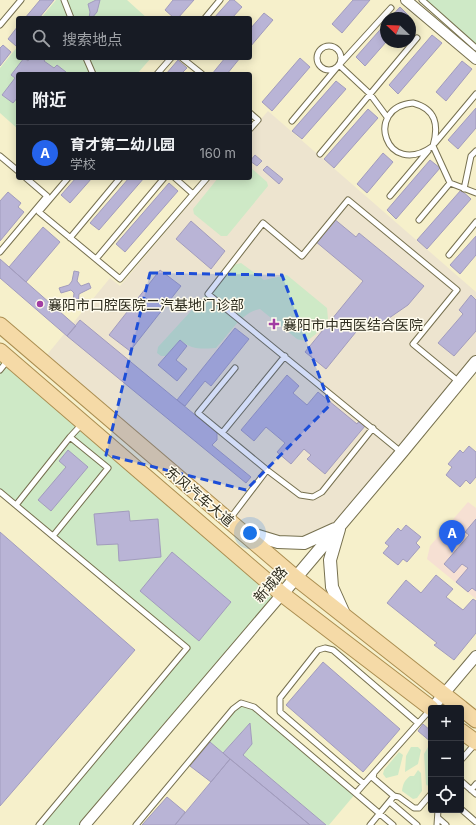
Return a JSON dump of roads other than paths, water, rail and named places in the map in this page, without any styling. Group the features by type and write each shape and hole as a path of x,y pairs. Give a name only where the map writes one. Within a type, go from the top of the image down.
{"main road":[{"name":"东风汽车大道","path":"0,325 296,578 457,705"},
{"name":"东风汽车大道","path":"3,360 83,423 282,594 428,706"},
{"name":"东风汽车大道","path":"464,710 476,720"},
{"path":"464,733 476,742"}],"street":[{"path":"406,0 476,59"},
{"name":"新城路","path":"85,825 296,578 476,362"},
{"path":"240,530 278,542 304,543 339,526"},
{"path":"339,526 330,560 332,587 345,616"},
{"path":"434,705 476,656"}],"lane":[{"path":"0,25 21,0"},
{"path":"64,0 70,16"},
{"path":"207,16 220,0"},
{"path":"422,0 476,48"},
{"path":"292,121 339,65 391,8"},
{"path":"320,154 417,38"},
{"path":"324,47 335,48 341,57 339,65 333,70 325,70 319,64 318,53 324,47"},
{"path":"87,60 92,72"},
{"path":"159,72 168,60"},
{"path":"184,60 200,72"},
{"path":"339,65 370,94 387,117"},
{"path":"390,196 476,94"},
{"path":"433,146 417,155 409,156 400,154 393,149 384,134 384,125 387,117 398,106 405,104 420,105 427,109 435,122 436,130 433,146 450,183 476,193"},
{"path":"252,115 258,120 252,127"},
{"path":"464,188 472,156 476,151"},
{"path":"0,156 16,169"},
{"path":"0,252 46,196 28,180"},
{"path":"66,180 39,212 120,279 205,180"},
{"path":"70,238 118,180"},
{"path":"96,259 162,180"},
{"path":"177,180 193,194"},
{"path":"419,220 450,183"},
{"path":"402,452 208,294 263,223 302,256 348,200 457,290 413,344 459,382"},
{"path":"449,254 476,222"},
{"path":"222,433 286,356"},
{"path":"235,368 198,413 300,495 313,498 322,492 373,428"},
{"path":"16,505 70,437 83,423"},
{"path":"53,536 108,468 70,437"},
{"path":"229,520 267,470"},
{"path":"0,492 187,648 39,825"},
{"path":"364,784 280,712 280,698 318,650 325,648 333,650 418,723"},
{"path":"136,825 233,709 241,703 254,707 393,825"},
{"path":"356,793 428,711"},
{"path":"464,756 476,742"},
{"path":"374,772 373,778 394,796 399,797 414,808 419,808 428,798"},
{"path":"464,784 476,794"},
{"path":"471,790 476,784"},
{"path":"370,825 394,796"},
{"path":"390,802 417,825"},
{"path":"464,812 476,822"},
{"path":"437,825 438,813"},
{"path":"438,818 446,825"}],"place":[{"name":"襄阳市口腔医院二汽基地门诊部","path":"40,304"},
{"name":"襄阳市中西医结合医院","path":"274,324"},
{"name":"育才第二幼儿园","path":"452,553"}]}
